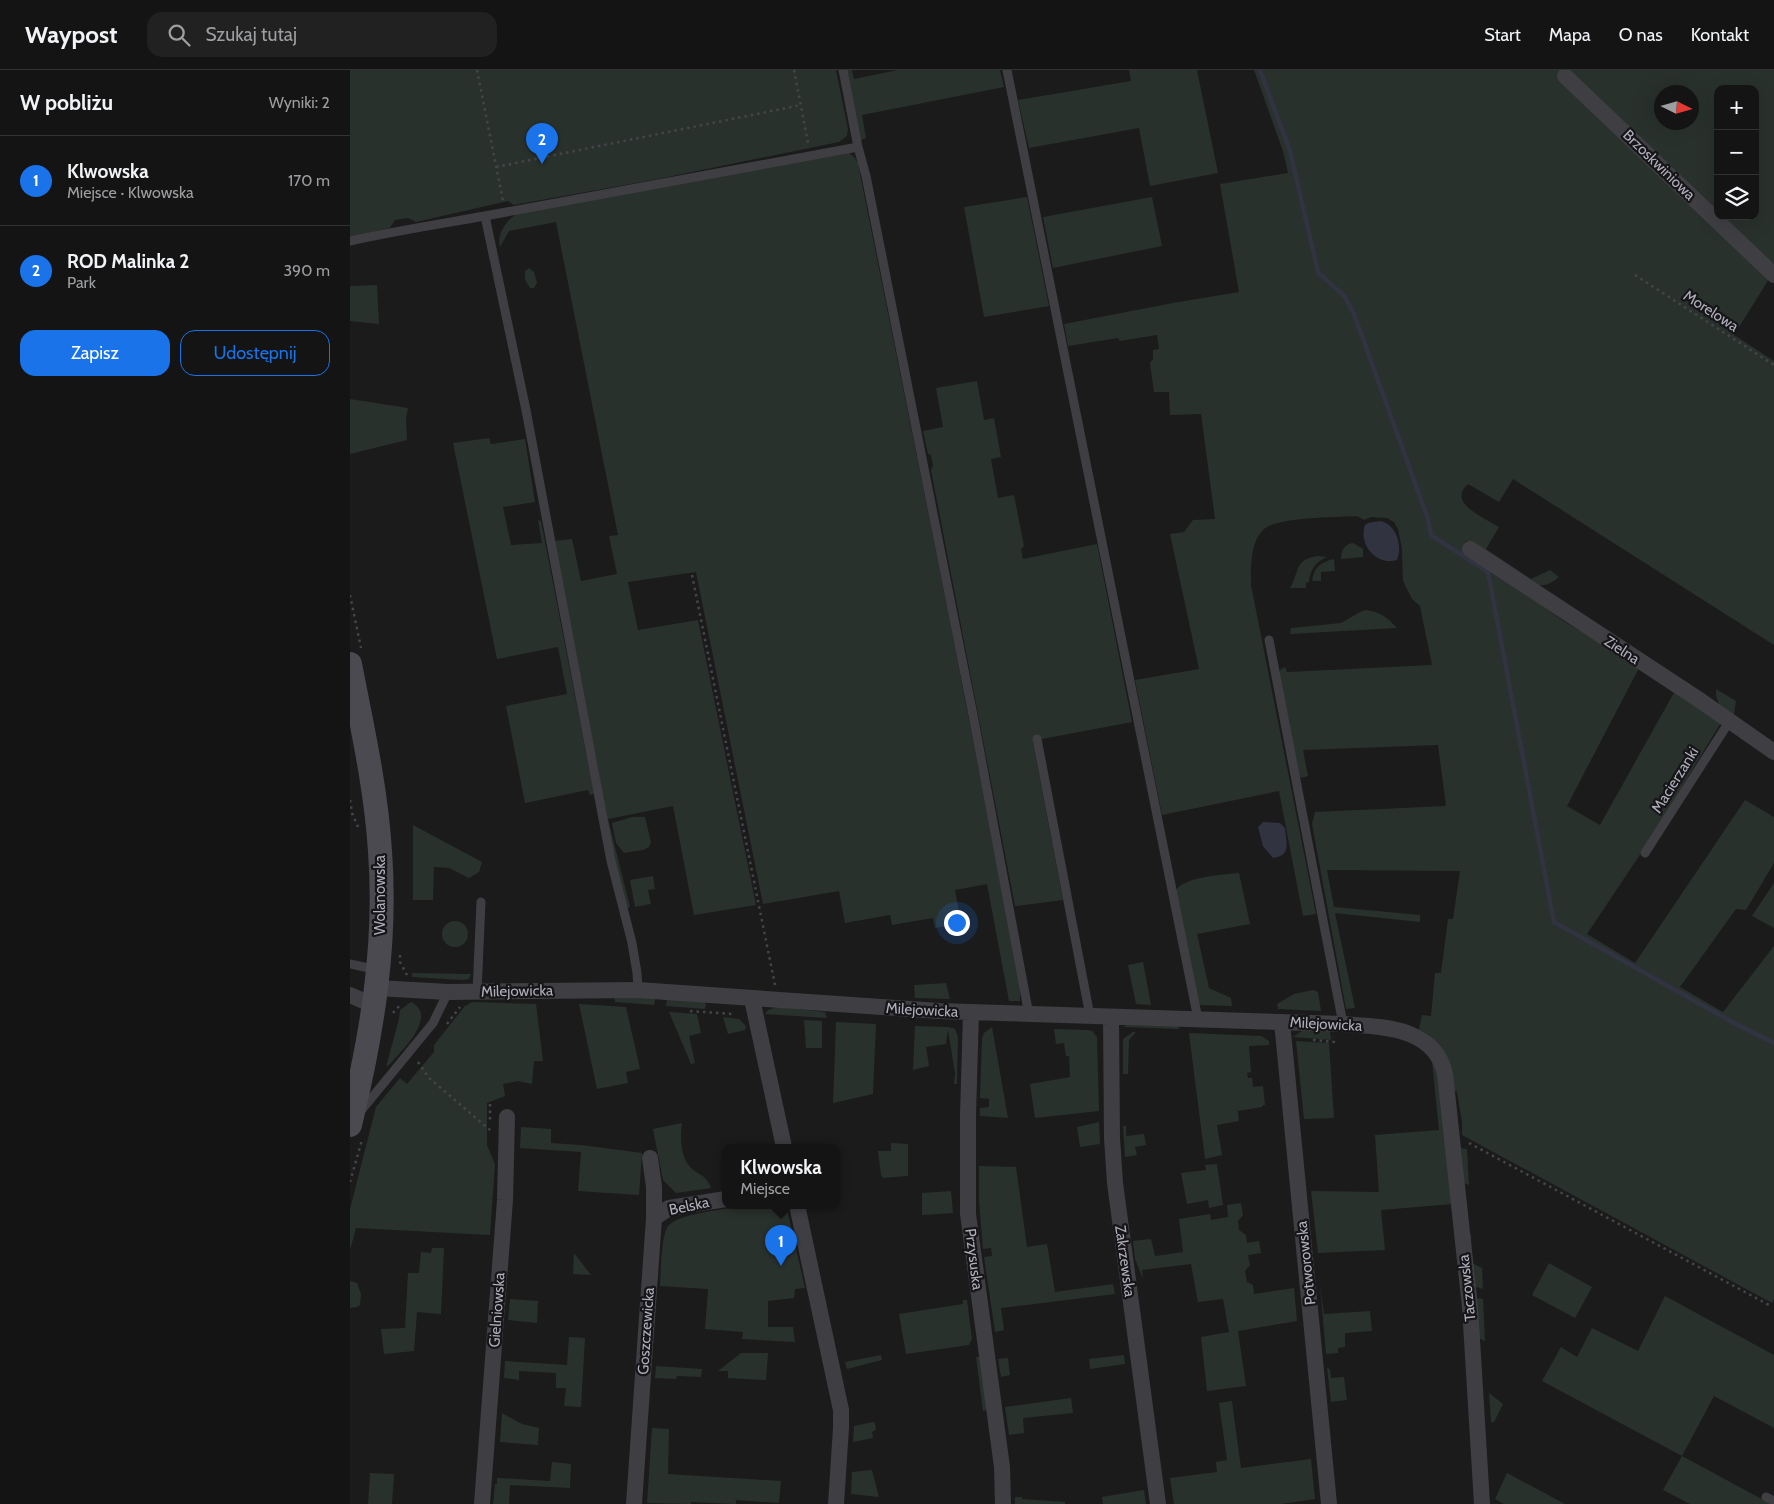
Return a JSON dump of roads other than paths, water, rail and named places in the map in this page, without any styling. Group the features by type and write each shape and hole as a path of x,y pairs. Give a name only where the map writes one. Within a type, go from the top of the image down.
{"street":[{"name":"Brzoskwiniowa","path":"1565,76 1774,275"},
{"name":"Zielna","path":"1470,549 1701,701 1774,752"},
{"name":"Wolanowska","path":"350,664 353,698 372,777 380,853 382,900 376,988 367,1050 350,1124"},
{"name":"Milejowicka","path":"376,988 448,992 638,990 971,1013 1343,1024 1387,1029 1419,1038 1430,1044 1438,1054 1445,1074"},
{"path":"350,995 376,988"},
{"path":"752,999 783,1144"},
{"name":"Przysuska","path":"971,1013 968,1214 1002,1467 1003,1504"},
{"name":"Zakrzewska","path":"1111,1017 1112,1138 1116,1183 1158,1504"},
{"name":"Potworowska","path":"1282,1022 1330,1504"},
{"name":"Taczowska","path":"1445,1074 1470,1306 1482,1504"},
{"name":"Gielniowska","path":"482,1504 505,1200 507,1117"},
{"name":"Goszczewicka","path":"634,1504 654,1218 654,1187 650,1158"},
{"name":"Belska","path":"654,1218 669,1208 722,1204"},
{"path":"798,1209 840,1410 842,1428 836,1504"}],"lane":[{"path":"843,70 970,696 1030,1015"},
{"path":"1007,70 1198,1019"},
{"path":"350,240 858,146"},
{"path":"485,216 526,410 607,844 634,951 638,990"},
{"path":"1269,640 1343,1024"},
{"name":"Macierzanki","path":"1645,853 1729,722"},
{"path":"1037,739 1090,1016"},
{"path":"477,992 481,902"},
{"path":"350,964 376,988"},
{"path":"350,1124 433,1024 448,992"}],"water":[{"path":"1380,521 1390,526 1397,536 1399,554 1397,560 1383,560 1376,557 1364,540 1365,525"},
{"path":"1263,822 1280,823 1285,828 1286,848 1279,857 1273,858 1263,846 1258,827"}],"waterway":[{"path":"1260,70 1290,151 1318,272 1345,297 1354,314 1428,519 1431,535 1488,572 1554,922 1734,1023 1774,1043"}],"place":[{"name":"ROD Malinka 2","path":"542,164"},
{"name":"Klwowska","path":"781,1266"}]}
